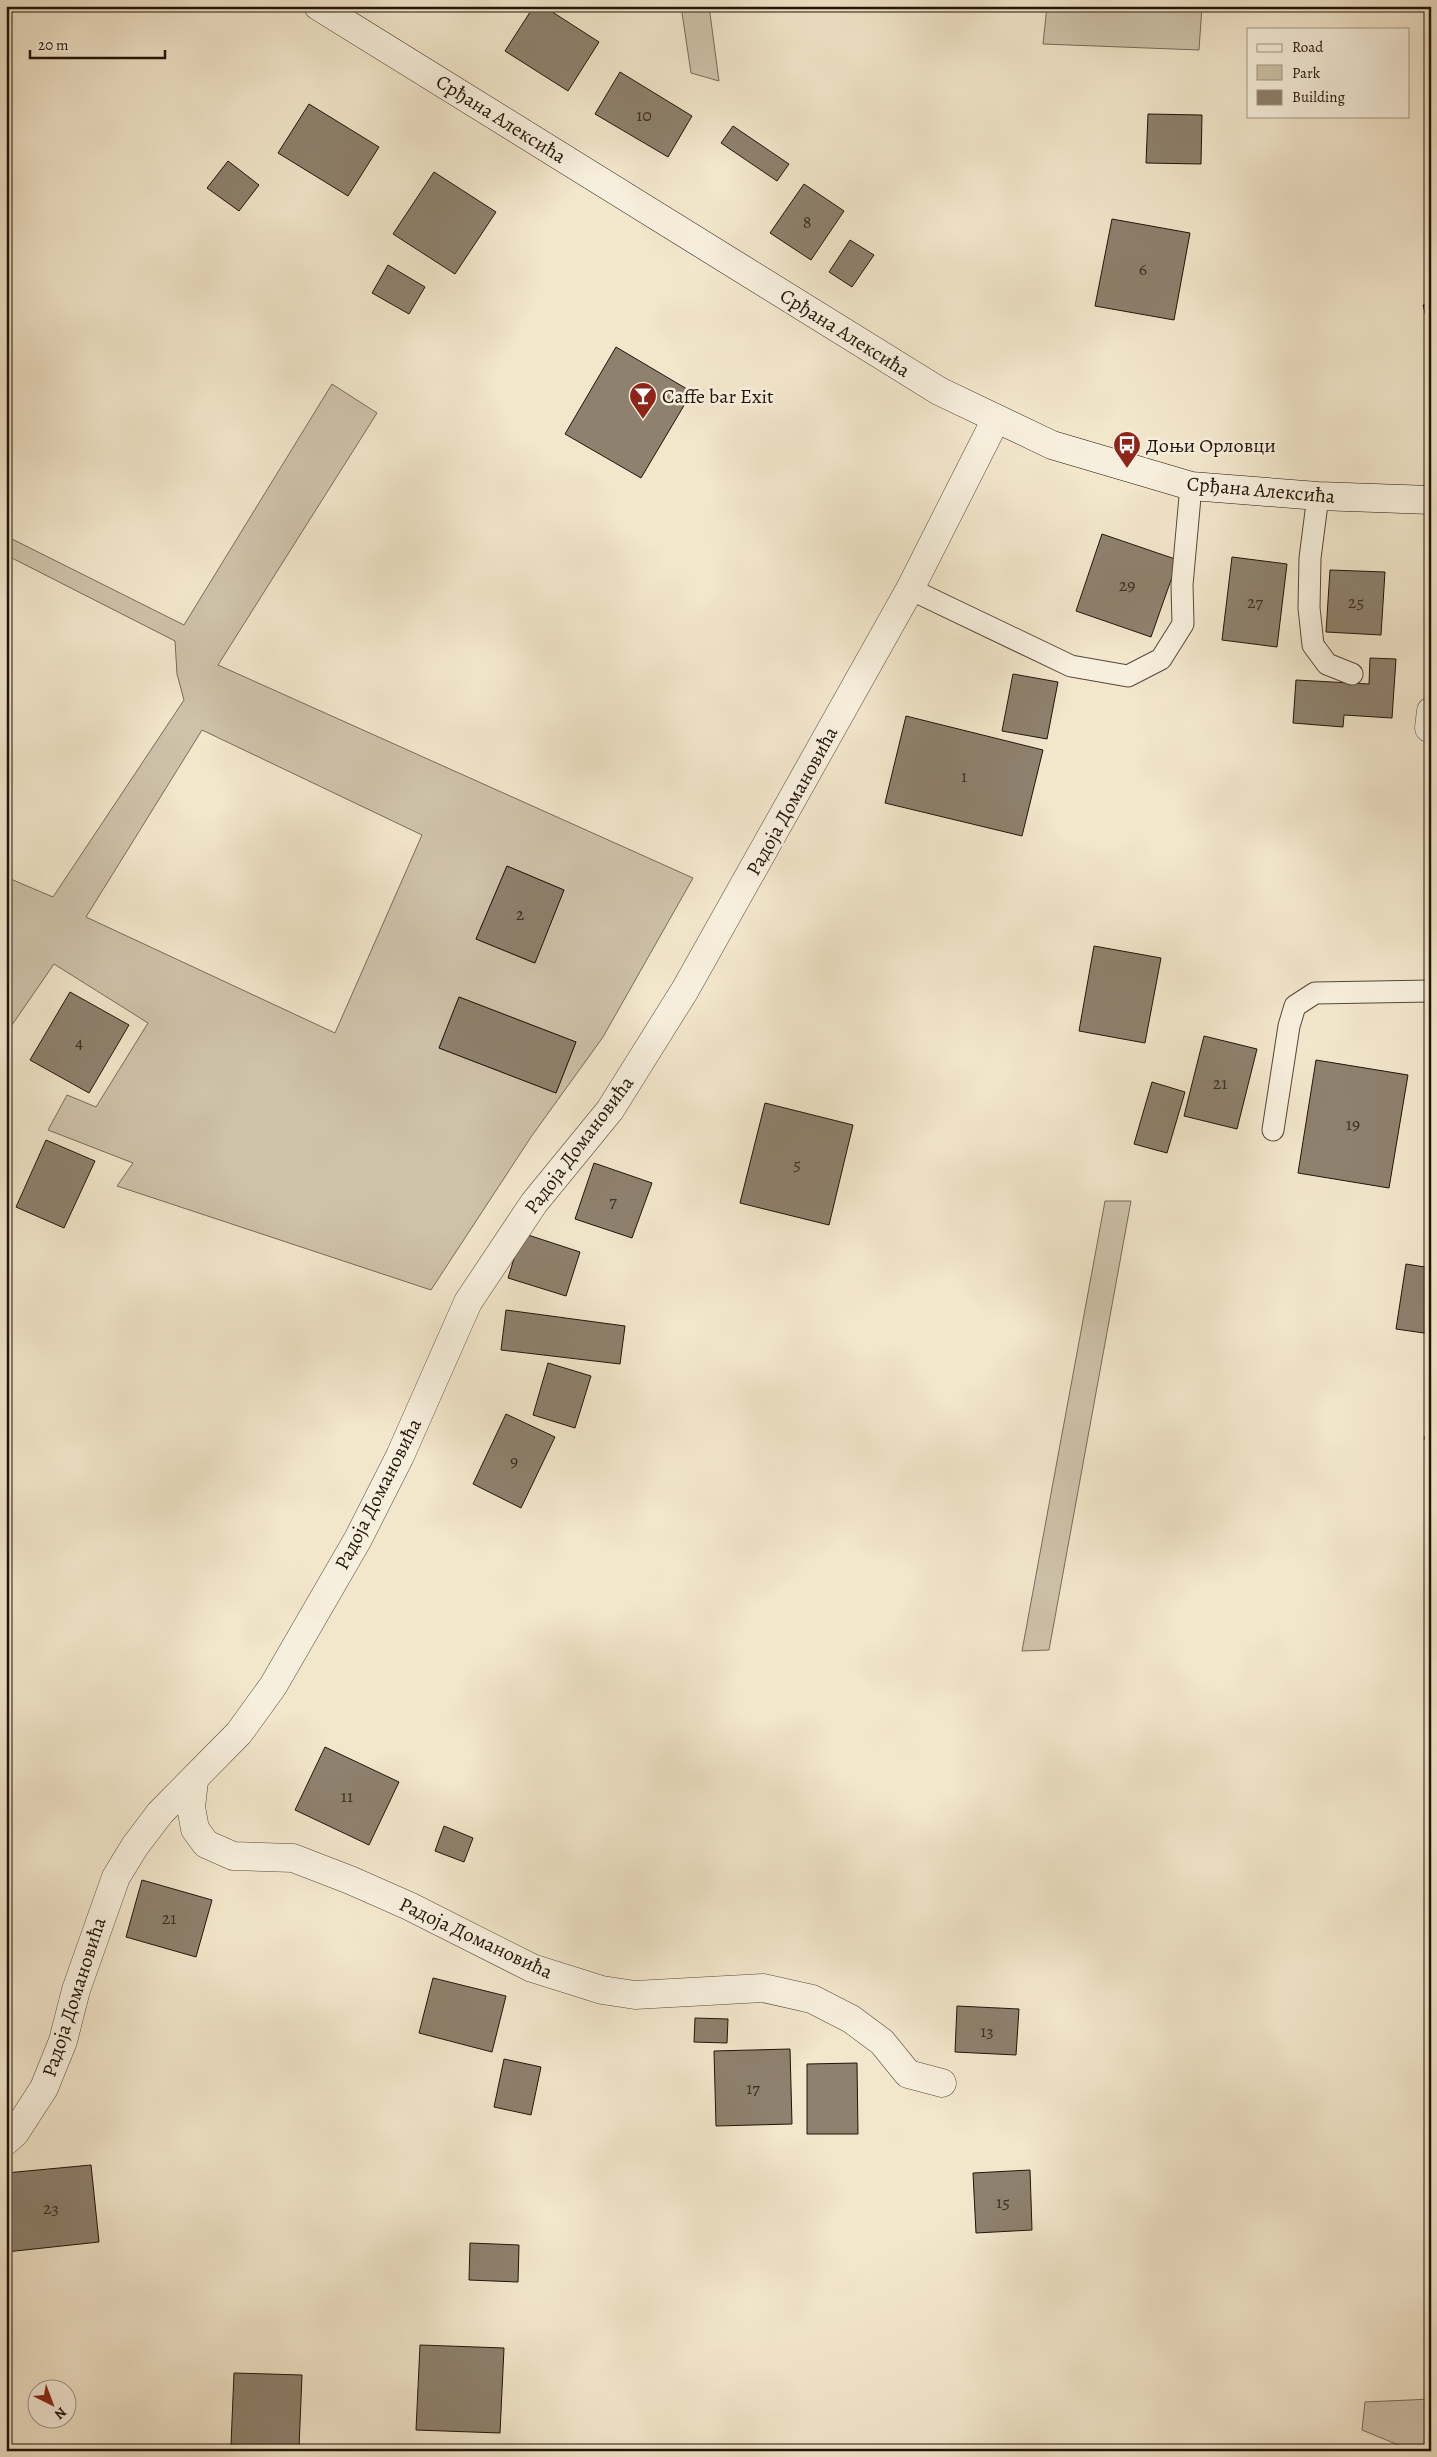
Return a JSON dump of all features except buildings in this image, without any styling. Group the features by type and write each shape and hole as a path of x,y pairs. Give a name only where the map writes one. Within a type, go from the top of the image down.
{"street":[{"name":"Срђана Алексића","path":"318,6 939,390 1052,445 1192,486 1318,496 1431,500"},
{"name":"Радоја Домановића","path":"6,2141 15,2133 47,2080 63,2041 76,1990 116,1877 135,1846 160,1814 239,1734 274,1686 362,1531 400,1456 468,1302 534,1203 610,1110 685,990 910,589 996,419"},
{"name":"Радоја Домановића","path":"194,1781 191,1807 196,1829 206,1844 233,1856 294,1858 400,1902 532,1968 602,1990 635,1995 763,1988 812,1999 852,2019 882,2042 908,2074 942,2083"}],"lane":[{"path":"910,589 1071,666 1128,676 1161,659 1183,624 1182,585 1192,486"},
{"path":"1318,496 1310,558 1309,608 1313,645 1327,664 1352,674"},
{"path":"1273,1130 1289,1026 1295,1006 1315,993 1431,991"}],"green space":[{"path":"681,6 709,6 719,81 691,73"},
{"path":"1047,6 1202,6 1199,50 1043,44"},
{"path":"332,384 377,413 218,665 693,878 603,1037 531,1137 431,1290 117,1186 133,1163 48,1130 67,1095 96,1107 148,1023 54,964 12,1025 6,1023 6,877 53,897 184,700 177,674 175,641 6,555 6,536 184,625","holes":["202,730 422,835 335,1033 86,917","507,866 564,890 534,963 476,939","459,997 576,1042 556,1093 439,1048"]},
{"path":"1105,1201 1131,1201 1049,1650 1022,1651"},
{"path":"1431,2399 1431,2451 1413,2451 1362,2430 1365,2402"}],"place":[{"name":"Caffe bar Exit","path":"643,420"},
{"name":"Доњи Орловци","path":"1127,469"}]}
